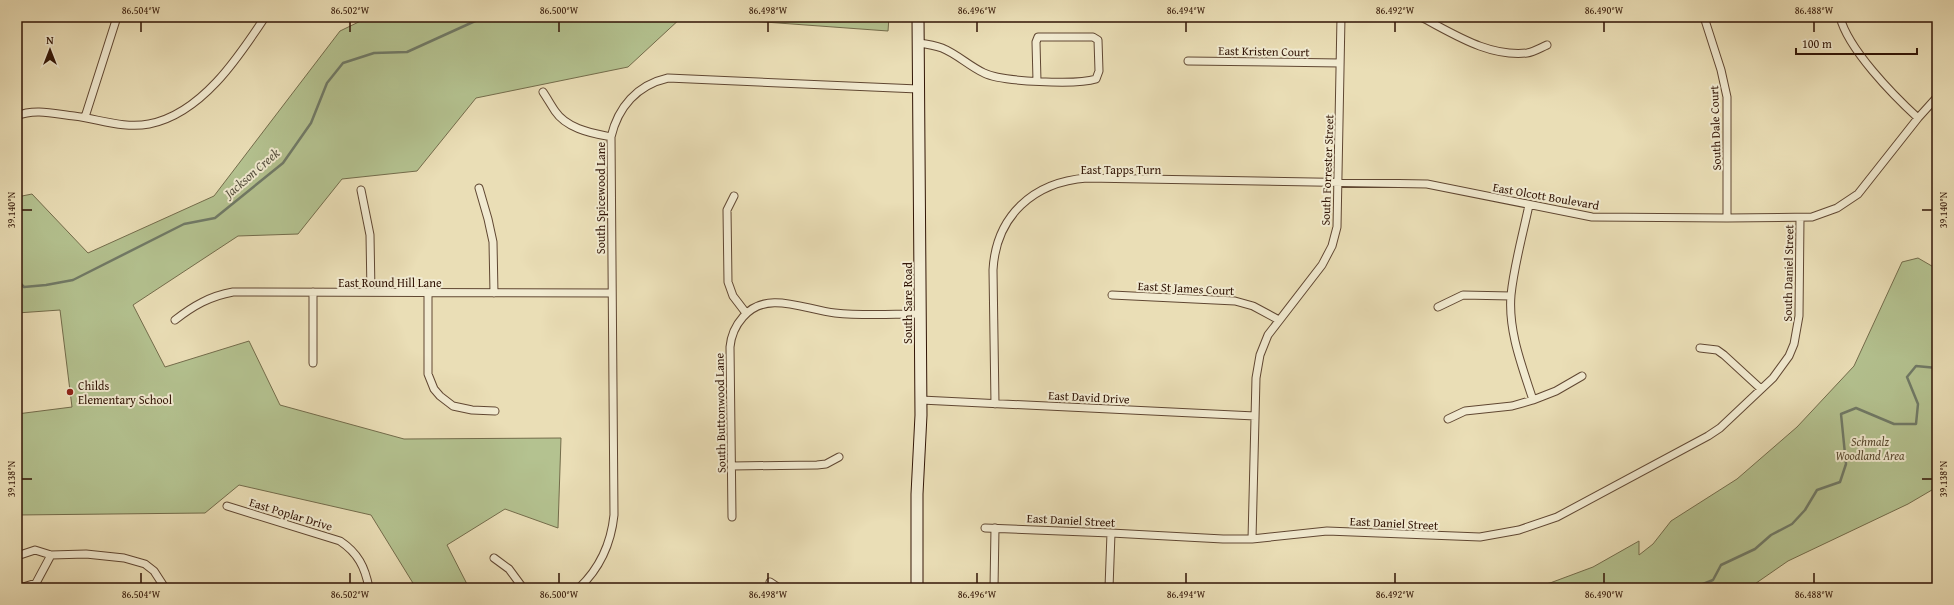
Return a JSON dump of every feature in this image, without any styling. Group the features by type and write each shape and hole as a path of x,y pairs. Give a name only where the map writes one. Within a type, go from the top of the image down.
{"main road":[{"name":"South Sare Road","path":"917,588 917,494 921,400 918,17"}],"street":[{"path":"85,117 117,17"},
{"path":"17,116 22,114 45,112 85,117 107,123 128,125 149,124 173,117 192,105 209,90 246,46 265,17"},
{"name":"South Forrester Street","path":"1252,539 1256,378 1260,355 1268,335 1322,265 1330,252 1337,227 1341,17"},
{"path":"1421,17 1485,49 1506,53 1527,53 1547,44"},
{"name":"South Dale Court","path":"1704,17 1725,83 1727,97 1727,218"},
{"path":"1840,17 1844,30 1861,55 1901,102 1918,118"},
{"path":"918,43 942,48 983,73 995,78 1037,81 1087,82 1096,79 1099,71 1098,40 1093,37 1038,37 1036,42 1037,81"},
{"name":"East Kristen Court","path":"1188,61 1340,63"},
{"name":"South Spicewood Lane","path":"580,588 593,573 604,556 613,522 611,137 616,118 631,97 652,83 668,78 918,89"},
{"path":"543,92 559,117 571,125 587,132 611,137"},
{"name":"East Olcott Boulevard","path":"1338,182 1427,184 1592,217 1800,218 1818,216 1837,208 1852,199 1867,184 1918,118 1937,97"},
{"name":"East Tapps Turn","path":"995,404 993,270 995,252 1004,227 1012,215 1037,193 1060,182 1087,178 1338,182"},
{"path":"479,188 493,242 494,293"},
{"path":"361,190 370,235 371,292"},
{"path":"734,196 727,210 728,282 733,296 746,313 763,304 780,302 835,313 920,314"},
{"path":"1529,205 1511,296 1512,322 1516,346 1533,400"},
{"name":"South Daniel Street","path":"1761,389 1773,378 1789,356 1798,330 1800,218"},
{"name":"East Round Hill Lane","path":"175,320 191,307 222,294 244,292 612,293"},
{"path":"313,292 313,363"},
{"path":"428,293 428,374 434,389 440,396 453,406 472,410 495,411"},
{"path":"1438,307 1457,297 1470,294 1511,296"},
{"name":"East St James Court","path":"1112,295 1235,301 1254,306 1279,320"},
{"name":"South Buttonwood Lane","path":"732,517 730,347 736,327 746,313"},
{"path":"1700,348 1717,350 1724,354 1761,389"},
{"path":"1448,419 1465,411 1507,406 1533,400 1556,391 1582,376"},
{"name":"East Daniel Street","path":"985,528 1111,532 1224,540 1252,539 1327,531 1480,537 1506,533 1536,526 1569,511 1708,436 1720,428 1761,389"},
{"name":"East David Drive","path":"921,400 1255,416"},
{"path":"732,466 817,465 826,464 839,457"},
{"name":"East Poplar Drive","path":"227,506 340,541 355,553 359,559 366,572 369,588"},
{"path":"994,588 995,528"},
{"path":"1109,588 1111,532"},
{"path":"17,556 35,550 51,555 86,554 135,561 145,564 154,571 165,588"},
{"path":"20,588 36,583 51,555"},
{"path":"494,558 509,569 523,588"},
{"path":"770,582 778,588"}],"green space":[{"path":"369,17 682,17 628,67 476,98 417,171 342,179 298,234 238,236 133,305 165,367 249,341 280,405 404,439 561,438 558,528 505,509 447,545 469,588 416,588 371,515 239,485 205,513 17,515 17,414 72,407 60,310 17,313 17,197 32,194 88,253 214,196 340,31"},
{"path":"696,17 889,17 888,31"},
{"name":"Schmalz Woodland Area","path":"1918,258 1937,269 1937,487 1908,504 1788,561 1749,588 1527,588 1550,583 1593,567 1639,541 1639,555 1653,544 1671,521 1737,479 1797,427 1854,366 1902,262"}],"waterway":[{"name":"Jackson Creek","path":"17,280 24,287 73,280 184,224 215,218 283,163 311,123 327,83 343,63 374,53 407,52 484,17"},
{"path":"1693,588 1713,580 1721,565 1755,549 1771,535 1792,524 1805,510 1817,490 1840,482 1846,464 1841,414 1856,408 1894,424 1916,424 1918,404 1907,377 1916,366 1937,368"}],"place":[{"name":"Childs Elementary School","path":"70,392"}]}
